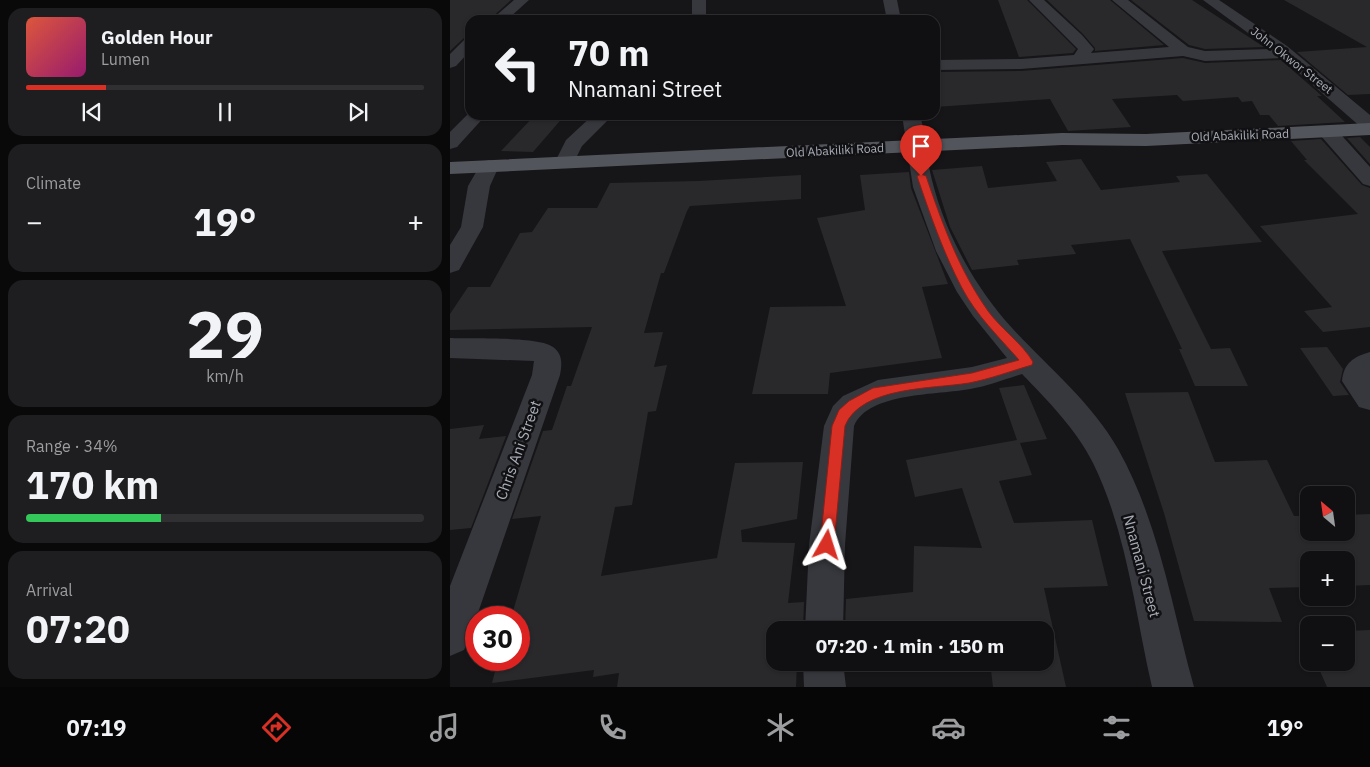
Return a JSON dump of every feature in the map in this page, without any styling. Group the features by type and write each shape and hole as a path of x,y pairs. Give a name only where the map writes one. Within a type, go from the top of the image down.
{"main road":[{"name":"Old Abakiliki Road","path":"450,168 1062,139 1146,140 1215,135 1370,129"}],"street":[{"path":"504,15 522,0"},
{"path":"699,0 699,15"},
{"path":"890,0 893,15"},
{"path":"1036,0 1078,38 1086,49 1079,59"},
{"path":"1119,0 1183,52"},
{"name":"John Okwor Street","path":"1210,0 1286,53 1370,125"},
{"path":"450,63 465,47"},
{"path":"940,65 1021,64 1183,52 1205,56 1286,53"},
{"path":"450,142 472,120"},
{"path":"565,162 573,144 599,120"},
{"name":"Nnamani Street","path":"912,120 918,147 918,166 924,187 951,258 977,304 1087,428 1106,458 1135,529 1173,687"},
{"path":"1328,132 1370,180"},
{"path":"450,265 472,227 479,186 489,166"},
{"name":"Chris Ani Street","path":"450,348 538,351 546,355 548,361 546,375 450,636"},
{"path":"824,621 827,545 839,426 844,414 854,404 878,392 972,378 1028,362"},
{"path":"1370,362 1357,372 1356,381 1370,399"},
{"path":"824,671 825,687"}],"building":[{"path":"450,0 511,0 494,15 465,15 465,38 450,51"},
{"path":"998,0 1027,0 1076,49 1073,53 1019,57"},
{"path":"1047,0 1110,0 1164,45 1095,51 1095,48 1083,34"},
{"path":"1131,0 1192,0 1264,47 1205,49 1189,45"},
{"path":"1284,0 1370,0 1370,94 1348,95 1297,52 1367,47"},
{"path":"1183,58 1205,63 1281,60 1322,96 1317,96 1345,122 1278,126 1269,115 1260,115 1252,101 1242,102 1238,97 1183,101 1177,95 1112,99 1131,127 1068,131 1050,99 940,107 940,72 1021,71"},
{"path":"530,120 561,120 533,152 501,151"},
{"path":"1360,137 1370,147 1370,164 1347,138"},
{"path":"1321,139 1362,185 1370,188 1370,327 1323,332 1304,311 1332,307 1260,226 1358,214 1304,160 1307,160 1291,141"},
{"path":"1081,159 1101,190 1180,182 1176,176 1207,174 1262,242 1162,251 1211,349 1230,348 1248,386 1195,386 1179,349 1182,349 1130,239 1071,245 1076,254 1017,260 1019,265 972,270 950,227 932,170 982,166 988,188 1057,181 1046,162"},
{"path":"909,172 911,188 948,284 922,287 942,358 830,373 828,394 752,394 770,307 846,306 817,218 865,210 860,175"},
{"path":"801,175 801,199 690,206 687,211 664,273 661,273 644,333 663,332 654,367 667,365 656,411 648,412 632,505 615,507 601,576 717,558 735,463 803,462 797,519 741,530 742,542 795,543 788,603 804,602 803,621 766,621 766,671 797,671 796,687 617,687 619,673 593,677 594,670 492,683 495,671 530,671 530,606 515,606 541,516 512,519 543,431 552,430 567,386 571,386 592,327 450,330 450,314 468,287 490,287 520,233 532,232 548,208 597,208 610,183 698,181"},
{"path":"1327,347 1343,369 1340,382 1349,395 1333,396 1300,348"},
{"path":"1024,385 1047,439 1020,443 1032,475 999,481 1014,523 1092,520 1108,586 1044,588 1051,621 845,621 846,599 913,592 914,546 982,548 962,488 915,497 906,460 1017,440 999,388"},
{"path":"1188,392 1215,462 1267,460 1294,516 1300,516 1300,541 1355,541 1355,515 1370,514 1370,585 1355,586 1355,551 1300,551 1300,587 1269,588 1282,622 1194,621 1164,513 1125,393"},
{"path":"484,425 479,439 506,436 471,528 450,530 450,429"},
{"path":"1370,630 1370,687 1327,687 1320,671 1355,671 1355,631"},
{"path":"1054,633 1066,687 993,687 991,671 1054,671"}],"route":[{"path":"827,545 839,426 844,414 854,404 878,392 972,378 1028,362 986,316 967,288 951,258 930,207 921,176"}]}
